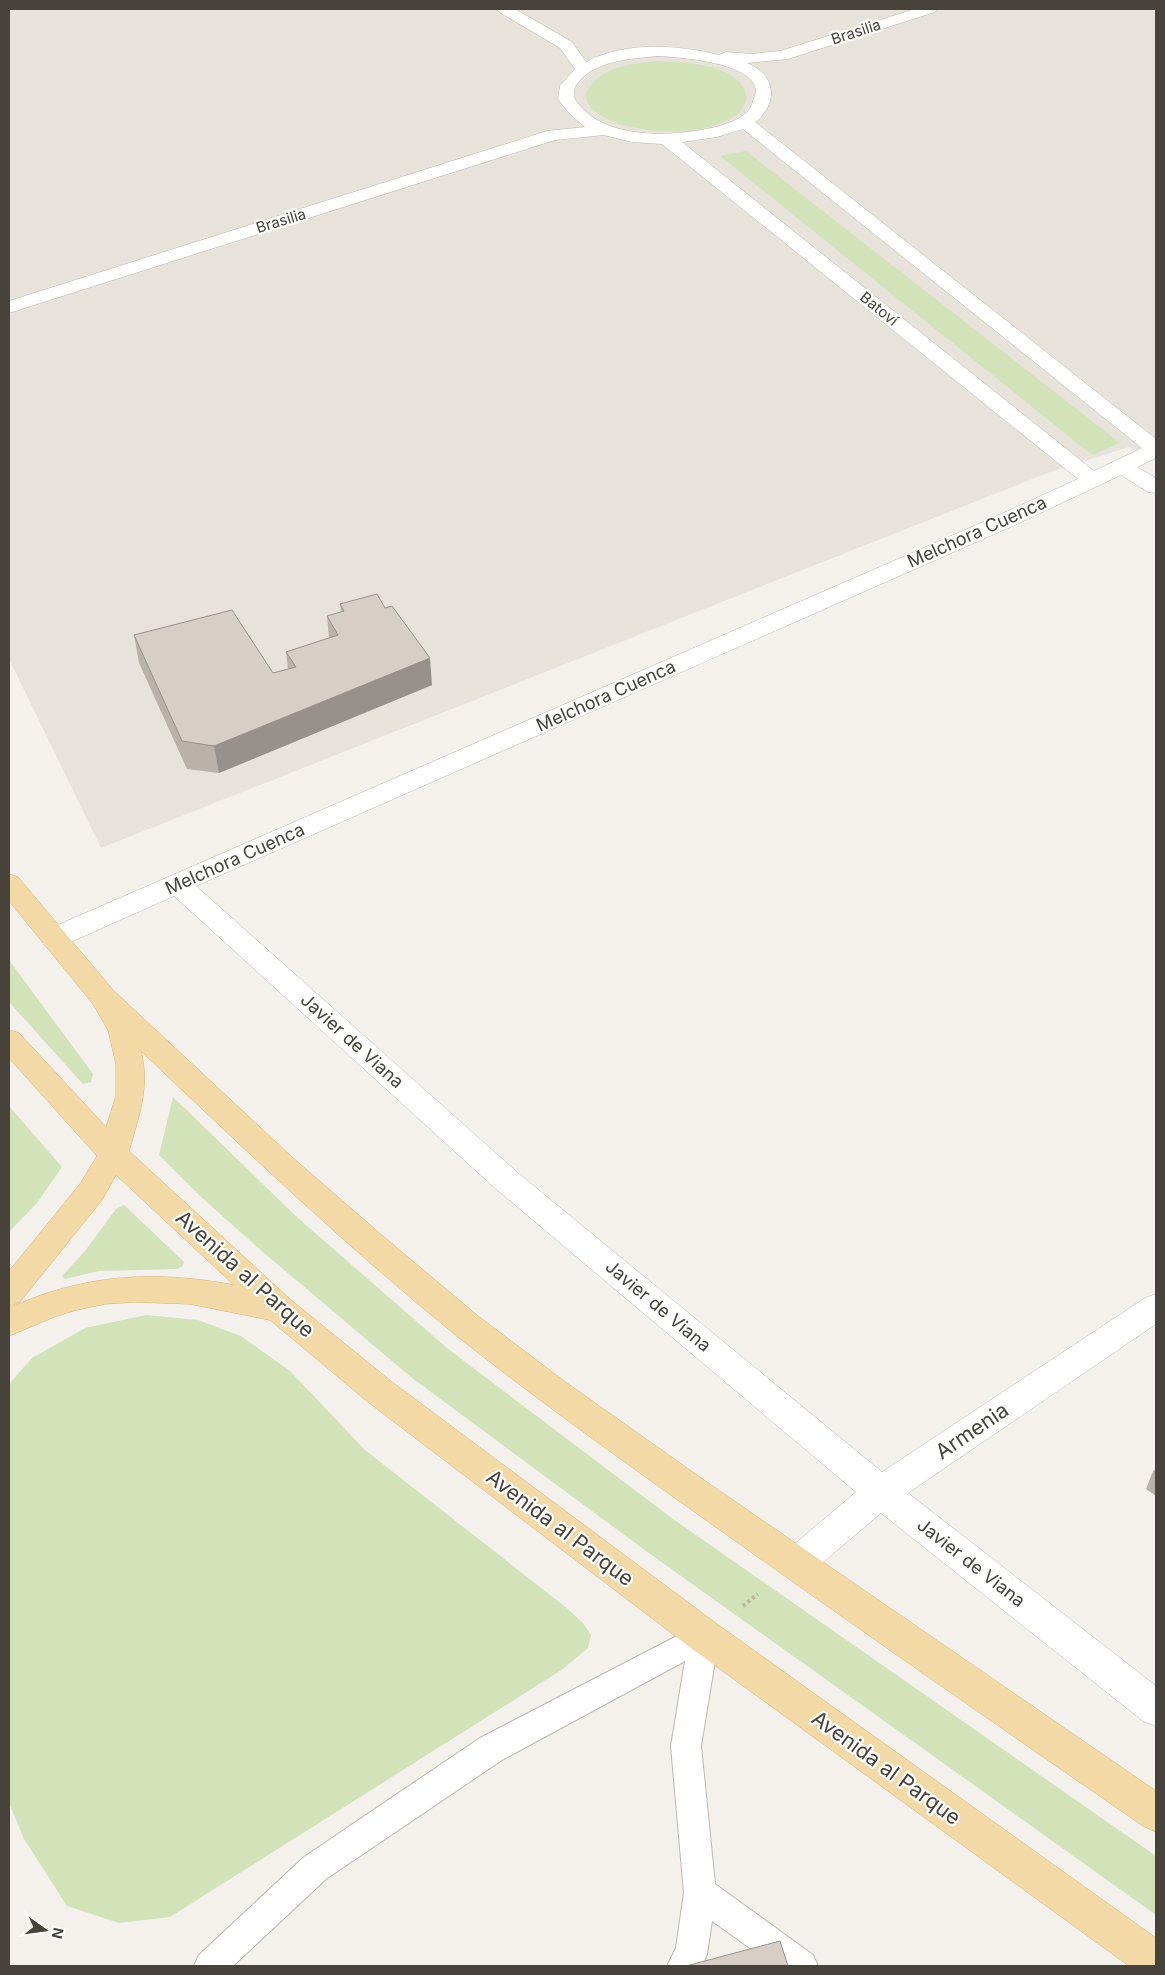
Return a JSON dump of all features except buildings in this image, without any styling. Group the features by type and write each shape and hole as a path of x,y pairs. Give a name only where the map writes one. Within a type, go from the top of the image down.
{"main road":[{"path":"9,883 103,997 248,1136 352,1230 469,1326 625,1443 796,1564 1156,1813"},
{"path":"9,1293 91,1192 113,1154 130,1096 130,1064 122,1029 103,997"},
{"name":"Avenida al Parque","path":"9,1040 113,1154 280,1309 380,1392 704,1636 1156,1962"},
{"path":"9,1323 48,1306 94,1294 133,1288 180,1289 223,1295 280,1309"}],"street":[{"path":"504,9 566,45 626,55"},
{"name":"Brasilia","path":"712,57 751,59 782,56 930,9"},
{"path":"566,45 584,69"},
{"path":"657,51 712,57 750,72 762,83 765,89 765,98 758,111 744,122 722,131 696,137 666,138 643,137 605,130 577,114 567,101 565,92 572,79 584,69 626,55 657,51"},
{"path":"762,83 769,69 782,56"},
{"name":"Brasilia","path":"553,135 569,125 577,114"},
{"path":"744,122 1156,450"},
{"name":"Brasilia","path":"9,307 553,135 605,130"},
{"name":"Batoví","path":"666,138 1092,480"},
{"name":"Melchora Cuenca","path":"54,938 1007,520 1156,450"},
{"path":"1121,466 1156,487"},
{"name":"Javier de Viana","path":"177,884 507,1180 881,1492 1156,1708"},
{"name":"Armenia","path":"796,1564 881,1492 1156,1307"}],"lane":[{"path":"683,1966 691,1954 700,1892 686,1746 704,1636"},
{"path":"210,1966 315,1868 491,1749 704,1636"},
{"path":"700,1892 802,1966"}],"path":[{"path":"704,1636 796,1564"}],"shaded area":[{"path":"9,9 1156,9 1156,461 1129,447 1050,472 101,848 9,659"}],"green space":[{"path":"658,61 704,65 727,73 743,87 747,98 742,109 727,120 711,126 694,130 658,131 640,129 609,120 589,106 586,92 592,83 600,77 627,65"},
{"path":"746,151 1120,443 1092,455 720,156"},
{"path":"9,960 93,1074 91,1082 83,1084 9,1002"},
{"path":"173,1097 298,1218 447,1348 673,1519 1156,1856 1156,1915 646,1551 412,1378 257,1247 200,1196 159,1155"},
{"path":"9,1106 62,1167 37,1203 9,1232"},
{"path":"124,1205 184,1262 182,1267 177,1269 99,1271 65,1279 62,1276 85,1251 116,1209"},
{"path":"146,1315 198,1320 241,1336 290,1371 365,1450 568,1609 583,1623 591,1635 588,1648 563,1669 170,1917 119,1923 67,1906 24,1839 9,1803 9,1384 32,1358 85,1328"}]}
